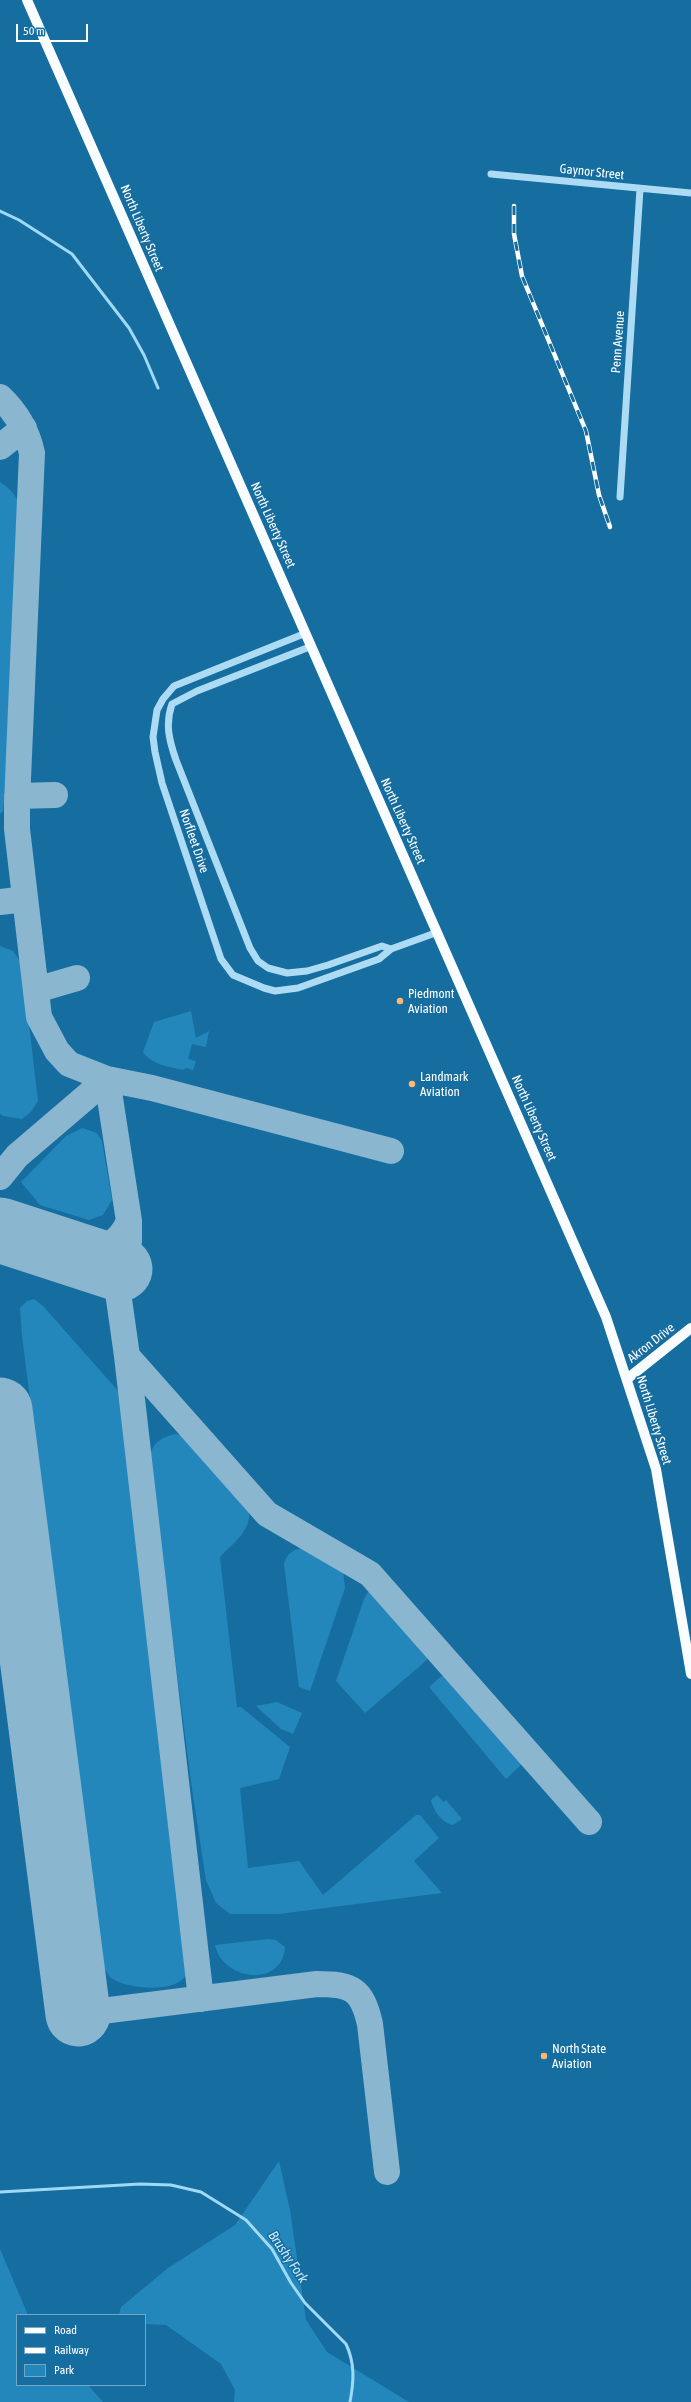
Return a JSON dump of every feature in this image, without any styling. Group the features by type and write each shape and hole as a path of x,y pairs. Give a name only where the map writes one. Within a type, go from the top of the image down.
{"main road":[{"name":"North Liberty Street","path":"27,0 606,1317 656,1469 691,1674"},
{"name":"Akron Drive","path":"627,1379 691,1328"}],"street":[{"name":"Gaynor Street","path":"491,174 640,190 691,193"},
{"name":"Penn Avenue","path":"620,497 640,190"},
{"name":"Norfleet Drive","path":"306,633 180,684 171,689 157,710 153,736 162,783 219,952 226,968 233,975 275,991 298,988 380,959 391,950 438,932"},
{"name":"Norfleet Drive","path":"312,646 185,696 172,704 168,714 168,736 176,760 254,955 268,968 287,973 307,971 382,946 391,950"},
{"path":"254,654 259,667"},
{"path":"180,684 185,696"}],"green space":[{"path":"0,482 14,495 19,503 21,512 4,799 3,811 0,814"},
{"path":"0,946 13,951 22,964 38,1101 31,1112 22,1119 3,1116 0,1114"},
{"path":"191,1011 196,1038 209,1031 206,1047 192,1044 188,1059 196,1061 193,1070 186,1068 183,1070 161,1065 147,1057 143,1052 154,1022"},
{"path":"82,1128 97,1133 102,1141 112,1200 103,1215 89,1220 40,1205 21,1182 66,1136"},
{"path":"34,1299 43,1306 120,1393 189,1950 186,1975 181,1981 162,1987 139,1987 118,1982 111,1978 103,1965 22,1336 20,1308 27,1301"},
{"path":"175,1434 184,1436 193,1443 247,1502 249,1519 247,1526 238,1539 220,1557 237,1707 241,1707 290,1747 279,1779 240,1788 248,1868 299,1861 323,1895 416,1815 420,1815 439,1838 414,1861 442,1893 279,1914 230,1914 216,1903 206,1880 192,1789 150,1464 151,1452 156,1444 164,1438"},
{"path":"301,1548 308,1548 343,1570 345,1588 310,1691 299,1687 284,1564 290,1553"},
{"path":"373,1590 428,1652 427,1660 365,1713 336,1681 364,1599 368,1592"},
{"path":"446,1672 524,1762 506,1779 429,1687"},
{"path":"277,1702 302,1713 293,1734 281,1729 256,1706"},
{"path":"437,1795 443,1802 446,1800 462,1819 453,1825 445,1822 436,1812 431,1800"},
{"path":"268,1939 276,1940 285,1947 281,1960 274,1969 263,1974 252,1975 239,1972 228,1966 220,1957 215,1945"},
{"path":"279,2161 290,2210 306,2320 327,2352 409,2402 234,2402 235,2390 221,2364 166,2325 146,2324 146,2314 119,2314 121,2307 168,2268 235,2225"},
{"path":"0,2249 28,2314 16,2314 16,2386 89,2386 103,2402 0,2402"}],"waterway":[{"path":"0,211 19,220 72,254 129,328 144,355 158,388"},
{"name":"Brushy Fork","path":"0,2192 140,2184 171,2185 201,2192 246,2220 272,2249 291,2283 305,2303 346,2344 351,2358 353,2372 350,2402"}],"taxiway":[{"path":"0,397 20,422 24,429 32,453 17,829 39,1017 57,1051 69,1064 107,1079 129,1221 129,1241 117,1285 127,1356 201,1999"},
{"path":"0,447 24,428"},
{"path":"17,796 55,795"},
{"path":"0,902 25,899"},
{"path":"36,990 77,978"},
{"path":"0,1177 17,1156 107,1079 152,1088 391,1151"},
{"path":"74,1254 100,1249 114,1242 125,1230 129,1221"},
{"path":"127,1356 267,1514 370,1574 589,1822"},
{"path":"78,2014 317,1984 347,1987 359,1996 367,2012 370,2024 387,2172"}],"runway":[{"path":"0,1230 120,1269"},
{"path":"0,1410 78,2014"}],"railway":[{"path":"514,206 514,234 522,276 586,431 599,495 610,527"}],"place":[{"name":"Piedmont Aviation","path":"400,1001"},
{"name":"Landmark Aviation","path":"412,1084"},
{"name":"North State Aviation","path":"544,2056"}]}
